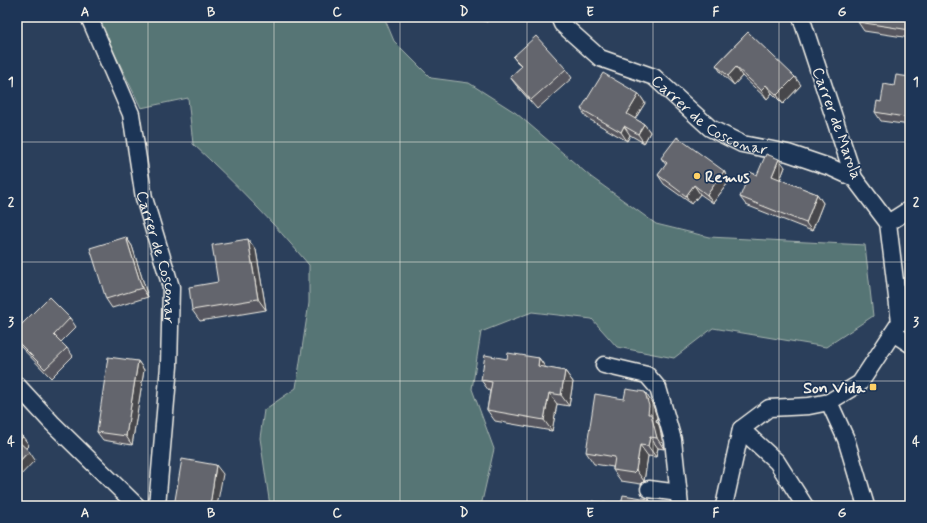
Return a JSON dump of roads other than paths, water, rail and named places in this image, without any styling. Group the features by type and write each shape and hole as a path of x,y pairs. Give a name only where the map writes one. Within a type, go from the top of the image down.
{"street":[{"name":"Carrer de Cosconar","path":"89,17 132,114 144,198 171,287 169,366 157,506"},
{"name":"Carrer de Cosconar","path":"559,17 562,24 600,58 654,77 710,128 742,144 788,153 832,168 854,178"},
{"name":"Carrer de Marola","path":"801,17 854,178 888,223"},
{"path":"724,506 741,429 769,408 809,406 829,402 860,383 894,333 900,322 888,223 910,209"},
{"path":"894,333 910,344"},
{"path":"604,365 647,375 658,388 673,440 680,500 649,489"},
{"path":"17,385 52,423 137,506"},
{"path":"829,402 846,439 866,506"},
{"path":"741,429 777,462 806,506"}],"place":[{"name":"Remus","path":"697,176"},
{"name":"Son Vida","path":"873,387"}]}
